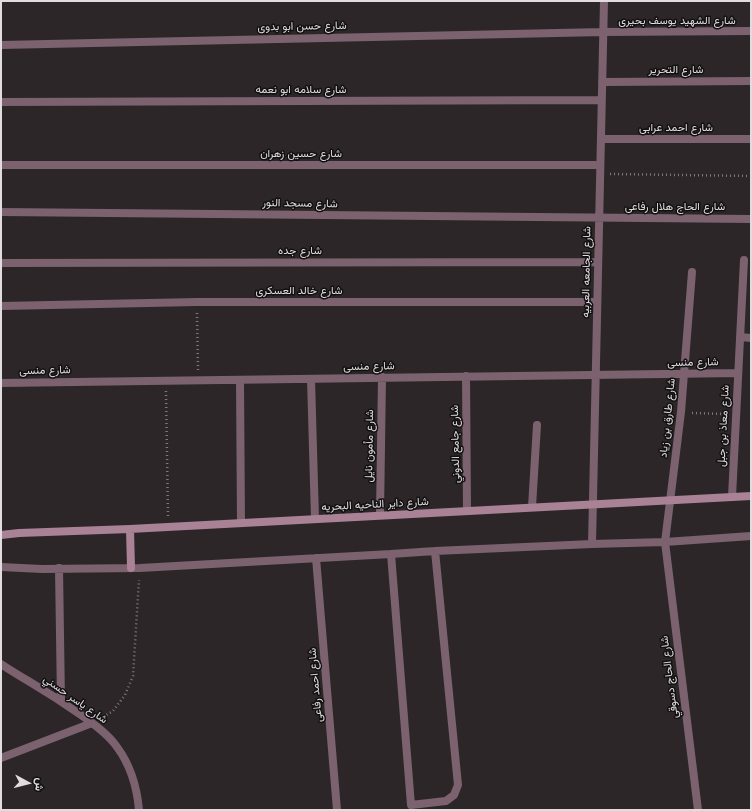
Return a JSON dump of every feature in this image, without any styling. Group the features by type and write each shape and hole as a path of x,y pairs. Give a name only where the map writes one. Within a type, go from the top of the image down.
{"street":[{"name":"شارع الجامعه العربيه","path":"592,544 604,1"},
{"name":"شارع الشهيد يوسف بحيرى","path":"603,32 751,31"},
{"name":"شارع حسن ابو بدوى","path":"1,45 603,32"},
{"name":"شارع التحرير","path":"602,82 751,81"},
{"name":"شارع سلامه ابو نعمه","path":"1,102 602,100"},
{"name":"شارع احمد عرابى","path":"601,138 751,139"},
{"name":"شارع حسين زهران","path":"1,165 600,165"},
{"name":"شارع مسجد النور","path":"1,212 599,218"},
{"name":"شارع الحاج هلال رفاعى","path":"599,218 751,218"},
{"name":"شارع معاذ بن جبل","path":"732,497 744,260"},
{"name":"شارع جده","path":"1,263 598,262"},
{"name":"شارع طارق بن زياد","path":"665,542 684,374 692,272"},
{"name":"شارع خالد العسكرى","path":"1,306 197,302 597,302"},
{"path":"740,337 751,338"},
{"name":"شارع منسى","path":"1,383 738,373"},
{"name":"شارع جامع الدوني","path":"466,376 467,511"},
{"name":"شارع مأمون نايل","path":"380,515 382,377"},
{"path":"311,379 315,519"},
{"path":"240,380 241,523"},
{"path":"532,507 536,425"},
{"name":"شارع داير الناحيه البحريه","path":"1,535 751,496"},
{"path":"130,529 131,568"},
{"path":"1,567 42,569 140,568 435,551 665,542 751,536"},
{"name":"شارع الحاج دسوقي","path":"665,542 698,810"},
{"path":"391,554 411,805 446,801 454,795 458,785 435,551"},
{"name":"شارع احمد رفاعى","path":"316,558 337,810"},
{"path":"59,568 61,701"},
{"name":"شارع ياسر حسني","path":"1,664 61,701 92,723 117,746 134,779 138,796 139,810"},
{"path":"1,758 92,723"}],"path":[{"path":"600,174 751,176"},
{"path":"197,302 198,380"},
{"path":"166,381 168,527"},
{"path":"680,412 736,415"},
{"path":"92,723 113,712 125,695 133,676 140,568"}]}
